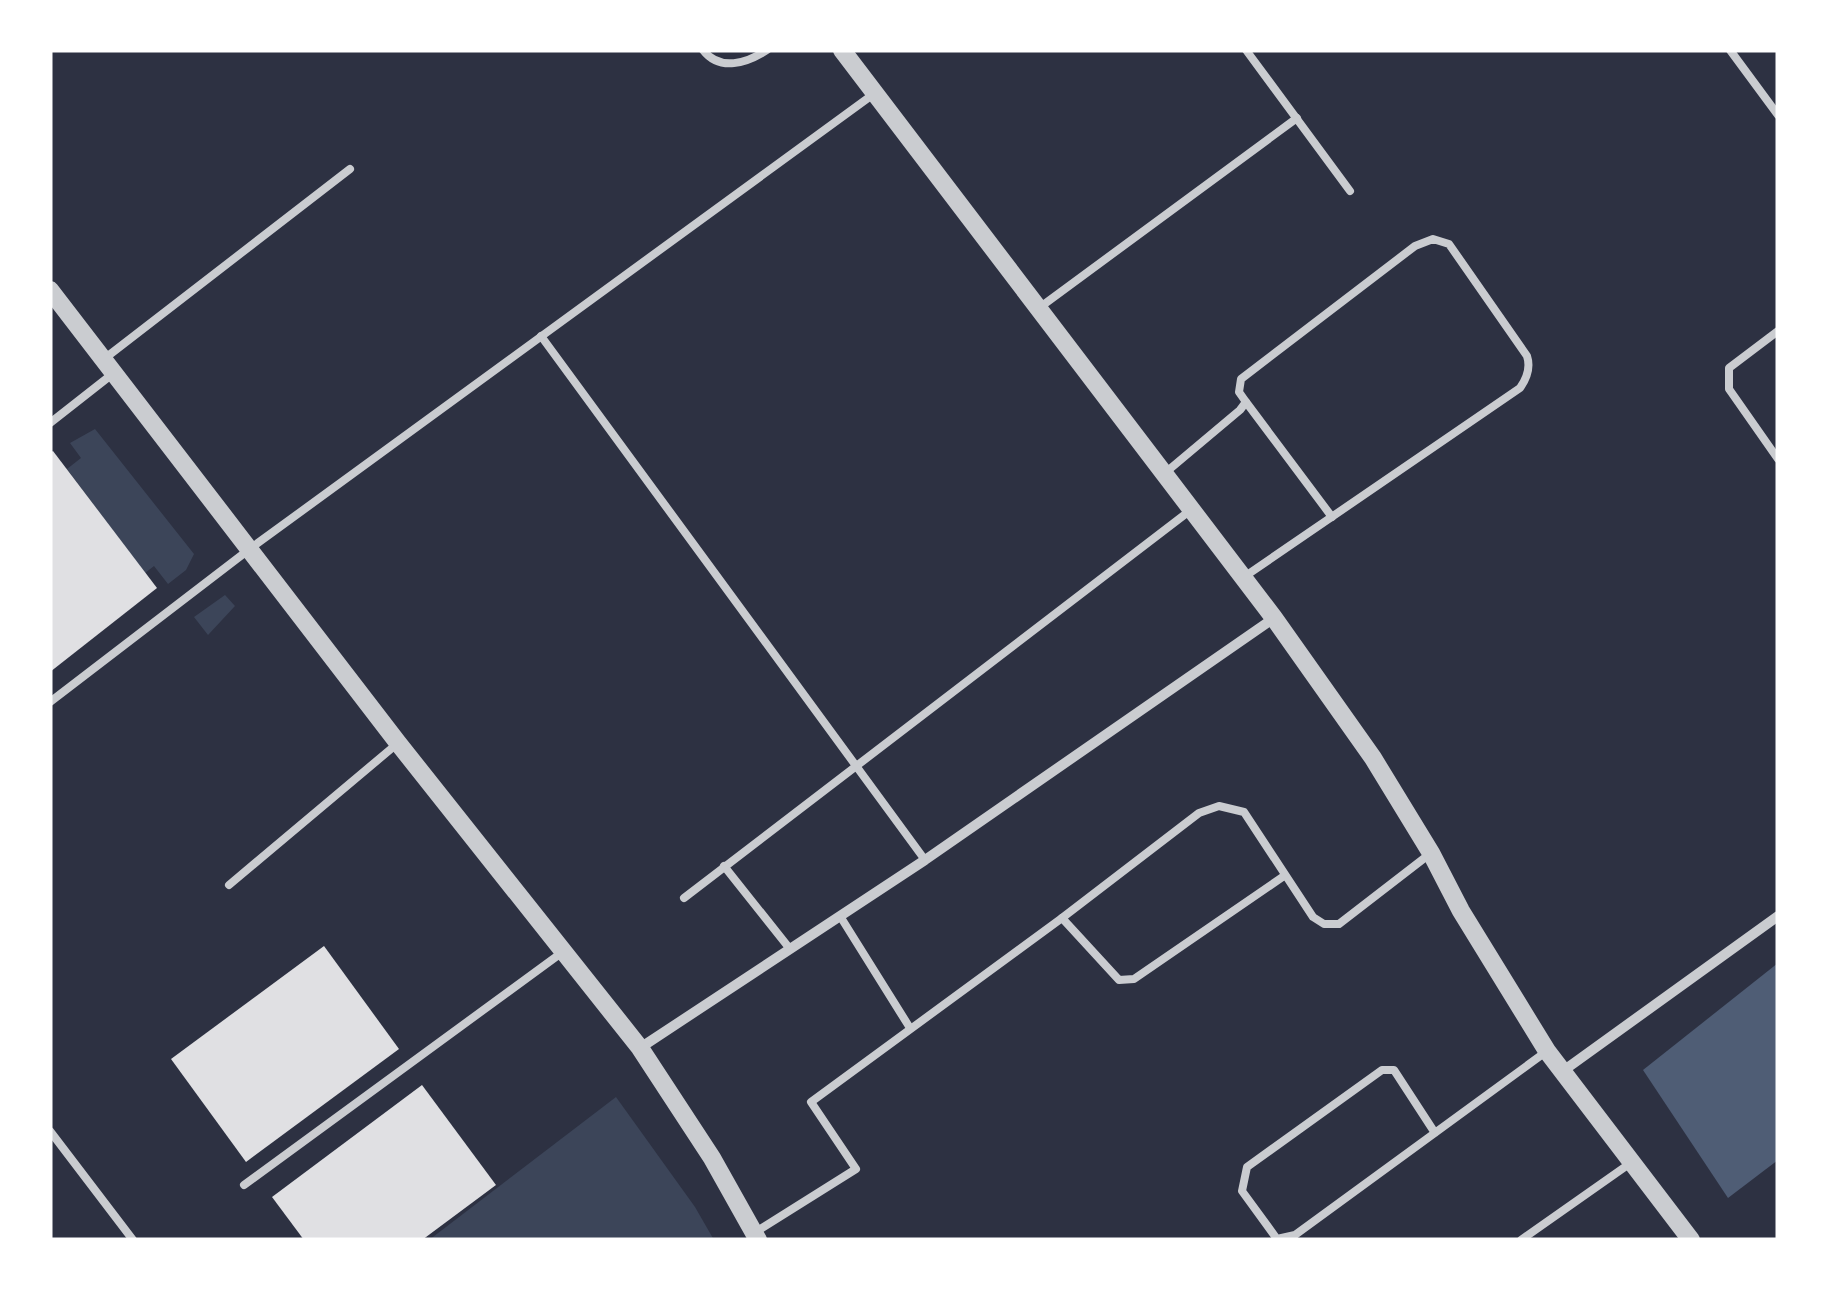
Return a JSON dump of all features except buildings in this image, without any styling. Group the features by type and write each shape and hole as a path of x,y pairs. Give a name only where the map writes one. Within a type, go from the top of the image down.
{"street":[{"path":"842,50 1274,618 1373,758 1547,1051 1691,1240"},
{"path":"50,290 398,742 640,1048 712,1158 756,1237"},
{"path":"640,1048 925,860 1274,618"},
{"path":"1562,1071 1778,916"}],"lane":[{"path":"704,50 710,58 732,65 767,50"},
{"path":"1246,50 1350,191"},
{"path":"1730,50 1778,114"},
{"path":"50,702 251,548 875,93"},
{"path":"1040,308 1297,118"},
{"path":"50,423 109,366 350,169"},
{"path":"1244,577 1332,517 1520,388 1525,382 1530,363 1527,356 1448,244 1434,239 1416,246 1241,379 1239,392 1332,517"},
{"path":"1778,331 1729,368 1729,389 1778,459"},
{"path":"541,336 925,860"},
{"path":"1164,473 1233,418 1246,402"},
{"path":"684,898 1192,509"},
{"path":"229,885 398,742"},
{"path":"756,1237 856,1169 811,1102 1199,813 1219,806 1244,812 1284,876 1313,916 1324,924 1339,924 1431,853"},
{"path":"724,866 790,949"},
{"path":"1062,918 1108,971 1119,980 1134,978 1284,876"},
{"path":"840,916 910,1028"},
{"path":"244,1184 564,951"},
{"path":"1436,1133 1394,1070 1382,1070 1247,1167 1242,1190 1277,1239 1295,1235 1436,1133 1547,1051"},
{"path":"50,1131 132,1240"},
{"path":"1521,1240 1632,1162"}],"shaded area":[{"path":"95,429 194,554 186,570 168,584 154,566 145,573 67,469 81,458 70,443"},
{"path":"225,595 235,606 208,635 194,617"},
{"path":"1778,963 1778,1160 1728,1198 1643,1070"},
{"path":"616,1097 714,1240 429,1240"}]}
